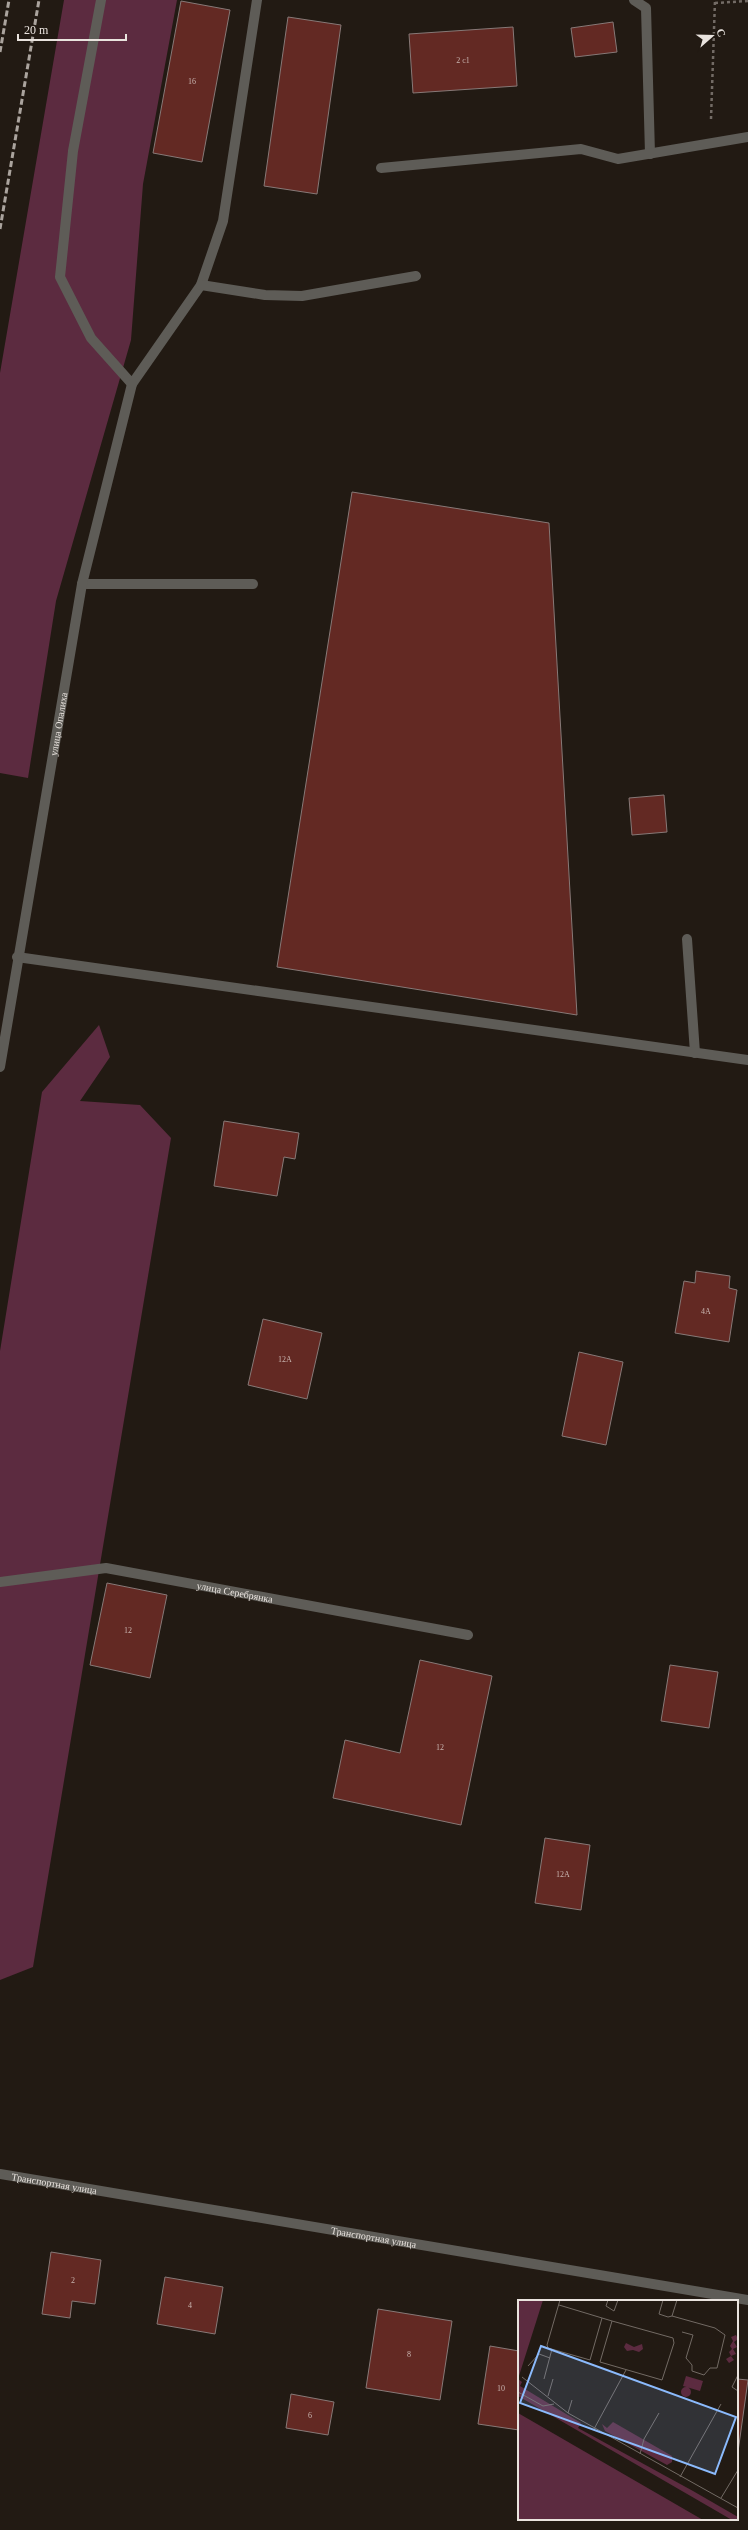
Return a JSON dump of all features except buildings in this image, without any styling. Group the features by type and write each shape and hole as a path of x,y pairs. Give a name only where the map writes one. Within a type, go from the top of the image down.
{"street":[{"path":"102,0 73,151 60,277 91,338 132,384 200,285 223,222 257,0"},
{"path":"634,0 646,8 650,154"},
{"path":"381,168 581,149 618,159 748,137"},
{"path":"200,285 265,295 302,296 416,276"},
{"name":"улица Опалиха","path":"0,1067 17,957 82,584 132,384"},
{"path":"82,584 253,584"},
{"path":"687,939 695,1053"},
{"path":"17,957 748,1060"},
{"name":"улица Серебрянка","path":"0,1582 106,1568 468,1635"},
{"name":"Транспортная улица","path":"0,2174 748,2300"}],"path":[{"path":"710,144 715,1 748,1"}],"shaded area":[{"path":"64,0 177,0 143,184 131,340 56,601 28,778 0,773 0,373"},
{"path":"99,1025 110,1057 80,1101 140,1105 171,1138 33,1967 0,1980 0,1351 42,1092"}],"railway":[{"path":"0,52 9,0"},
{"path":"0,229 39,0"}]}
